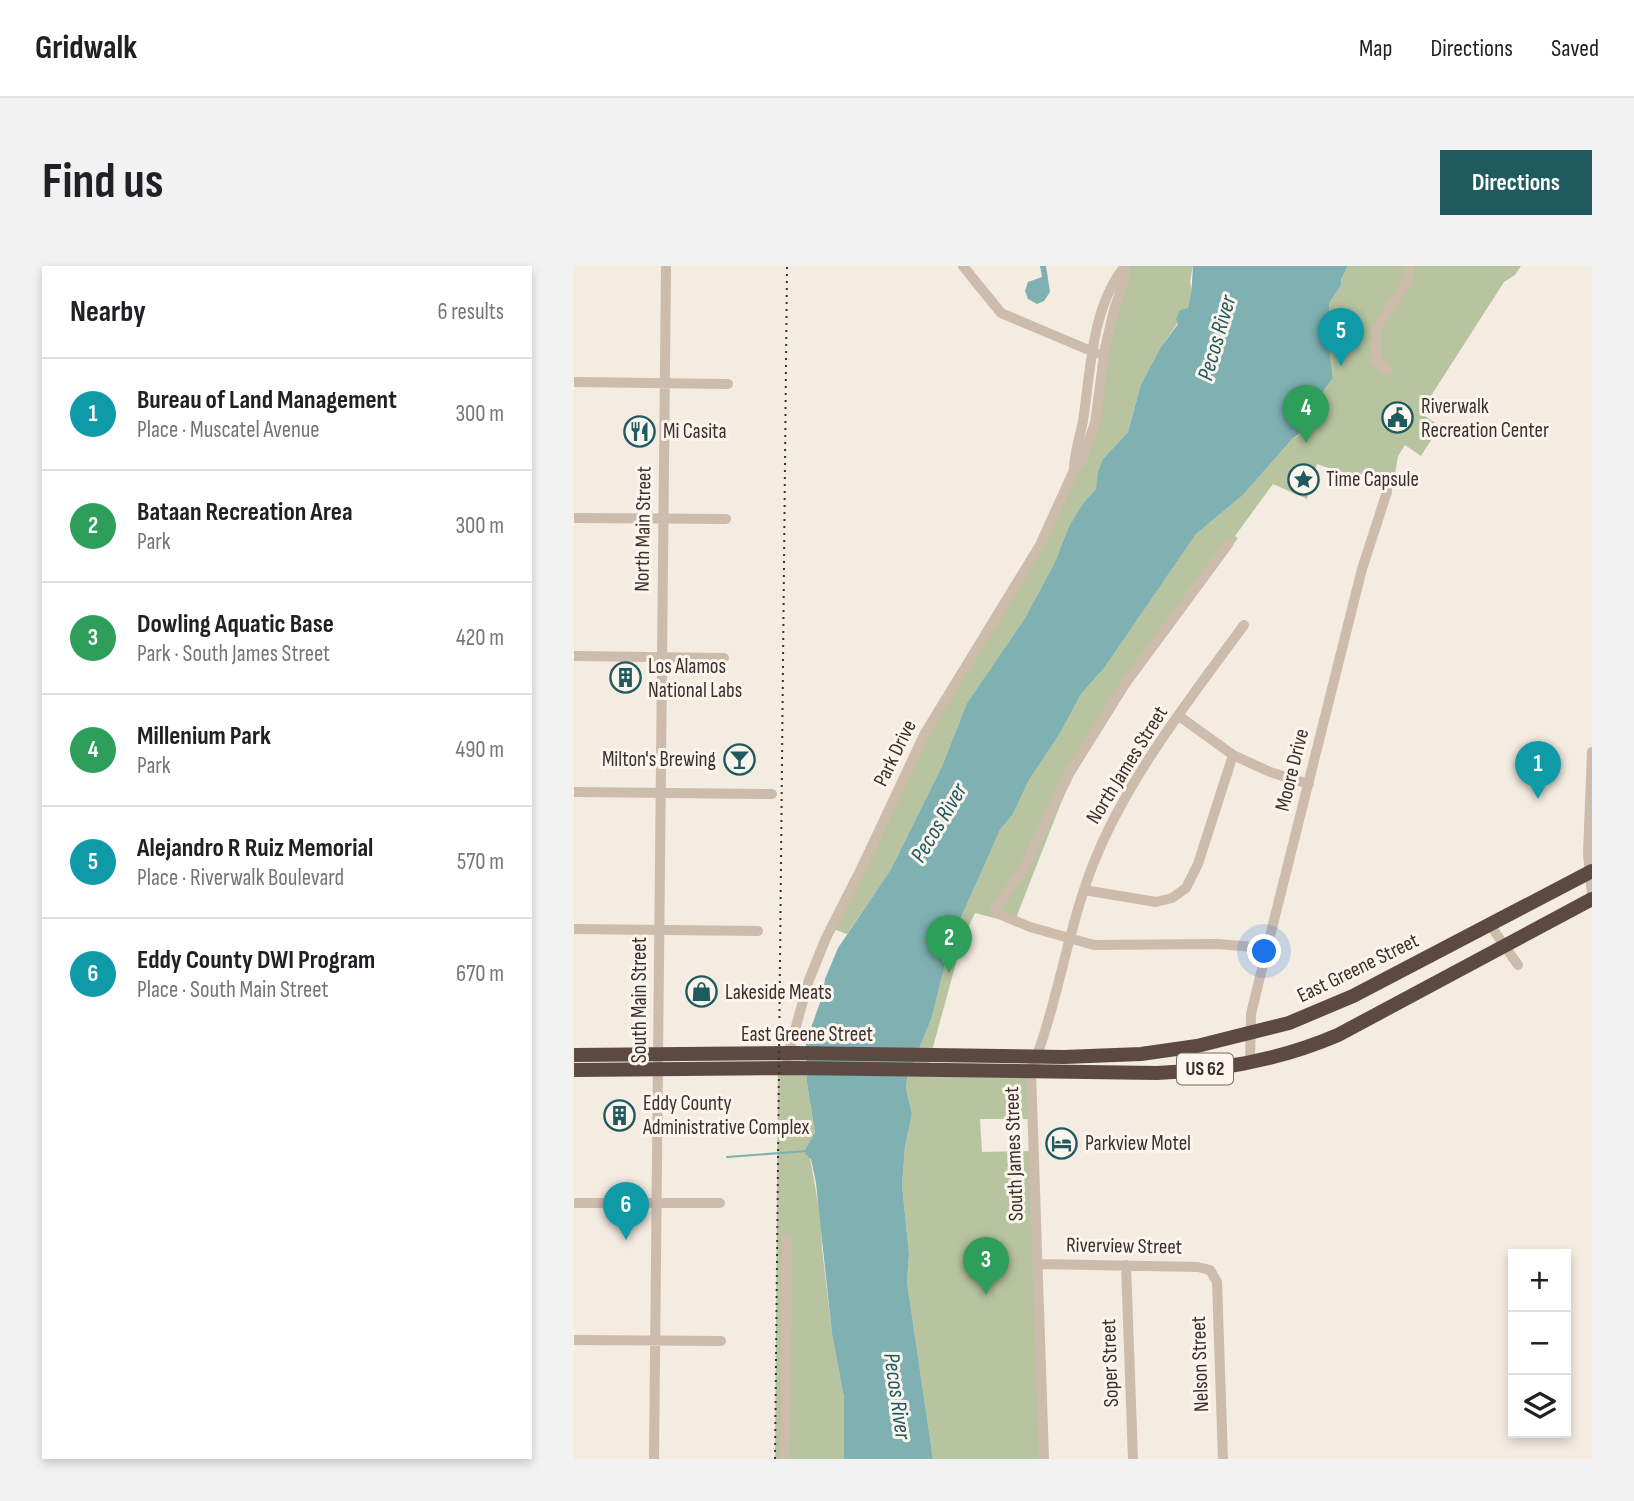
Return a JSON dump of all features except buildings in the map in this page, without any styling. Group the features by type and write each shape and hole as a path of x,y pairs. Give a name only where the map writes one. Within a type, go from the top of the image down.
{"highway":[{"name":"East Greene Street","path":"658,1063 803,1069 1125,1055 1197,1046 1250,1035 1289,1023 1353,996 1590,872"},
{"name":"East Greene Street","path":"658,1063 794,1054 1031,1071 1125,1073 1192,1071 1250,1061 1296,1050 1338,1035 1592,897"},
{"name":"US 62","path":"574,1055 658,1063"},
{"path":"1125,1055 1125,1073"},
{"name":"US 62","path":"574,1070 658,1063"}],"street":[{"name":"North Main Street","path":"660,793 666,266"},
{"path":"963,266 1001,313 1103,356"},
{"path":"1388,370 1376,361 1377,327 1408,280 1410,266"},
{"name":"Park Drive","path":"1074,470 1092,352 1108,294 1115,276 1124,267"},
{"name":"Park Drive","path":"785,1068 794,1054 809,980 826,938 925,733 1040,545 1074,470 1082,460 1095,423 1103,356 1125,278 1124,267"},
{"path":"574,382 728,384"},
{"name":"Moore Drive","path":"1250,1061 1251,1014 1362,569 1387,492"},
{"path":"574,519 726,519"},
{"path":"1229,543 1125,684 1069,772 1022,872 996,907 996,912 1014,921 1094,945 1217,944 1267,948"},
{"name":"North James Street","path":"1070,938 1084,890 1115,816 1178,716 1244,625"},
{"path":"574,656 724,658"},
{"path":"1178,716 1233,755 1270,772 1309,783"},
{"path":"1592,752 1592,897"},
{"path":"1084,890 1156,902 1172,898 1186,888 1198,864 1233,755"},
{"path":"574,792 772,794"},
{"name":"South Main Street","path":"654,1459 660,793"},
{"path":"1490,925 1518,965"},
{"path":"574,929 758,931"},
{"name":"South James Street","path":"1044,1459 1031,1071 1070,938"},
{"path":"574,1203 720,1203"},
{"path":"785,1459 787,1238"},
{"name":"Riverview Street","path":"1037,1264 1198,1266 1210,1270"},
{"name":"Soper Street","path":"1126,1265 1133,1459"},
{"name":"Nelson Street","path":"1210,1270 1217,1282 1223,1459"},
{"path":"574,1340 720,1341"}],"green space":[{"path":"1125,266 1193,266 1190,281 1192,294 1188,308 1161,347 1141,384 1128,432 1103,459 1096,489 1069,526 1055,562 1025,618 967,703 942,766 891,869 847,934 831,928 910,766 1030,562 1082,460"},
{"path":"1348,266 1521,266 1515,275 1504,282 1420,413 1440,426 1421,456 1405,445 1398,456 1392,491 1317,464 1307,499 1273,484 1235,536 1238,538 1128,687 1068,785 1014,923 975,913 962,941 927,1069 1031,1071 1031,1119 980,1119 982,1152 1032,1151 1044,1459 933,1459 907,1282 909,1254 902,1185 905,1147 912,1114 906,1088 907,1079 932,1017 951,940 1000,830 1013,814 1029,780 1062,730 1081,694 1105,667 1196,534 1243,495 1293,438 1297,437 1305,427 1312,409 1319,407 1316,401 1333,378 1329,303 1341,286"},
{"path":"778,1069 807,1069 815,1134 808,1146 821,1220 832,1334 844,1398 844,1459 775,1459"}],"water":[{"path":"1040,266 1046,266 1050,292 1044,301 1037,304 1028,299 1025,291 1028,282 1042,277"},
{"name":"Pecos River","path":"1193,266 1348,266 1341,286 1329,303 1333,378 1316,401 1322,405 1312,409 1303,430 1243,495 1196,534 1105,667 1081,694 1062,730 1029,780 1013,814 1000,830 951,940 932,1017 907,1079 906,1088 912,1114 905,1147 902,1185 909,1254 907,1282 933,1459 844,1459 844,1398 832,1334 816,1183 811,1159 805,1154 815,1133 807,1083 806,1042 823,994 825,979 838,948 891,869 942,766 967,703 1025,618 1055,562 1069,526 1096,489 1103,459 1128,432 1141,384 1161,347 1178,324 1176,319 1180,310 1188,308"}],"waterway":[{"path":"727,1157 807,1151"}],"railway":[{"path":"775,1459 787,266"}],"place":[{"name":"Alejandro R Ruiz Memorial","path":"1341,366"},
{"name":"Riverwalk Recreation Center","path":"1398,418"},
{"name":"Mi Casita","path":"640,431"},
{"name":"Millenium Park","path":"1306,443"},
{"name":"Time Capsule","path":"1303,479"},
{"name":"Los Alamos National Labs","path":"625,678"},
{"name":"Milton's Brewing","path":"739,759"},
{"name":"Bureau of Land Management","path":"1538,799"},
{"name":"Bataan Recreation Area","path":"949,973"},
{"name":"Lakeside Meats","path":"702,992"},
{"name":"Eddy County Administrative Complex","path":"620,1115"},
{"name":"Parkview Motel","path":"1062,1143"},
{"name":"Eddy County DWI Program","path":"626,1240"},
{"name":"Dowling Aquatic Base","path":"986,1295"}]}
